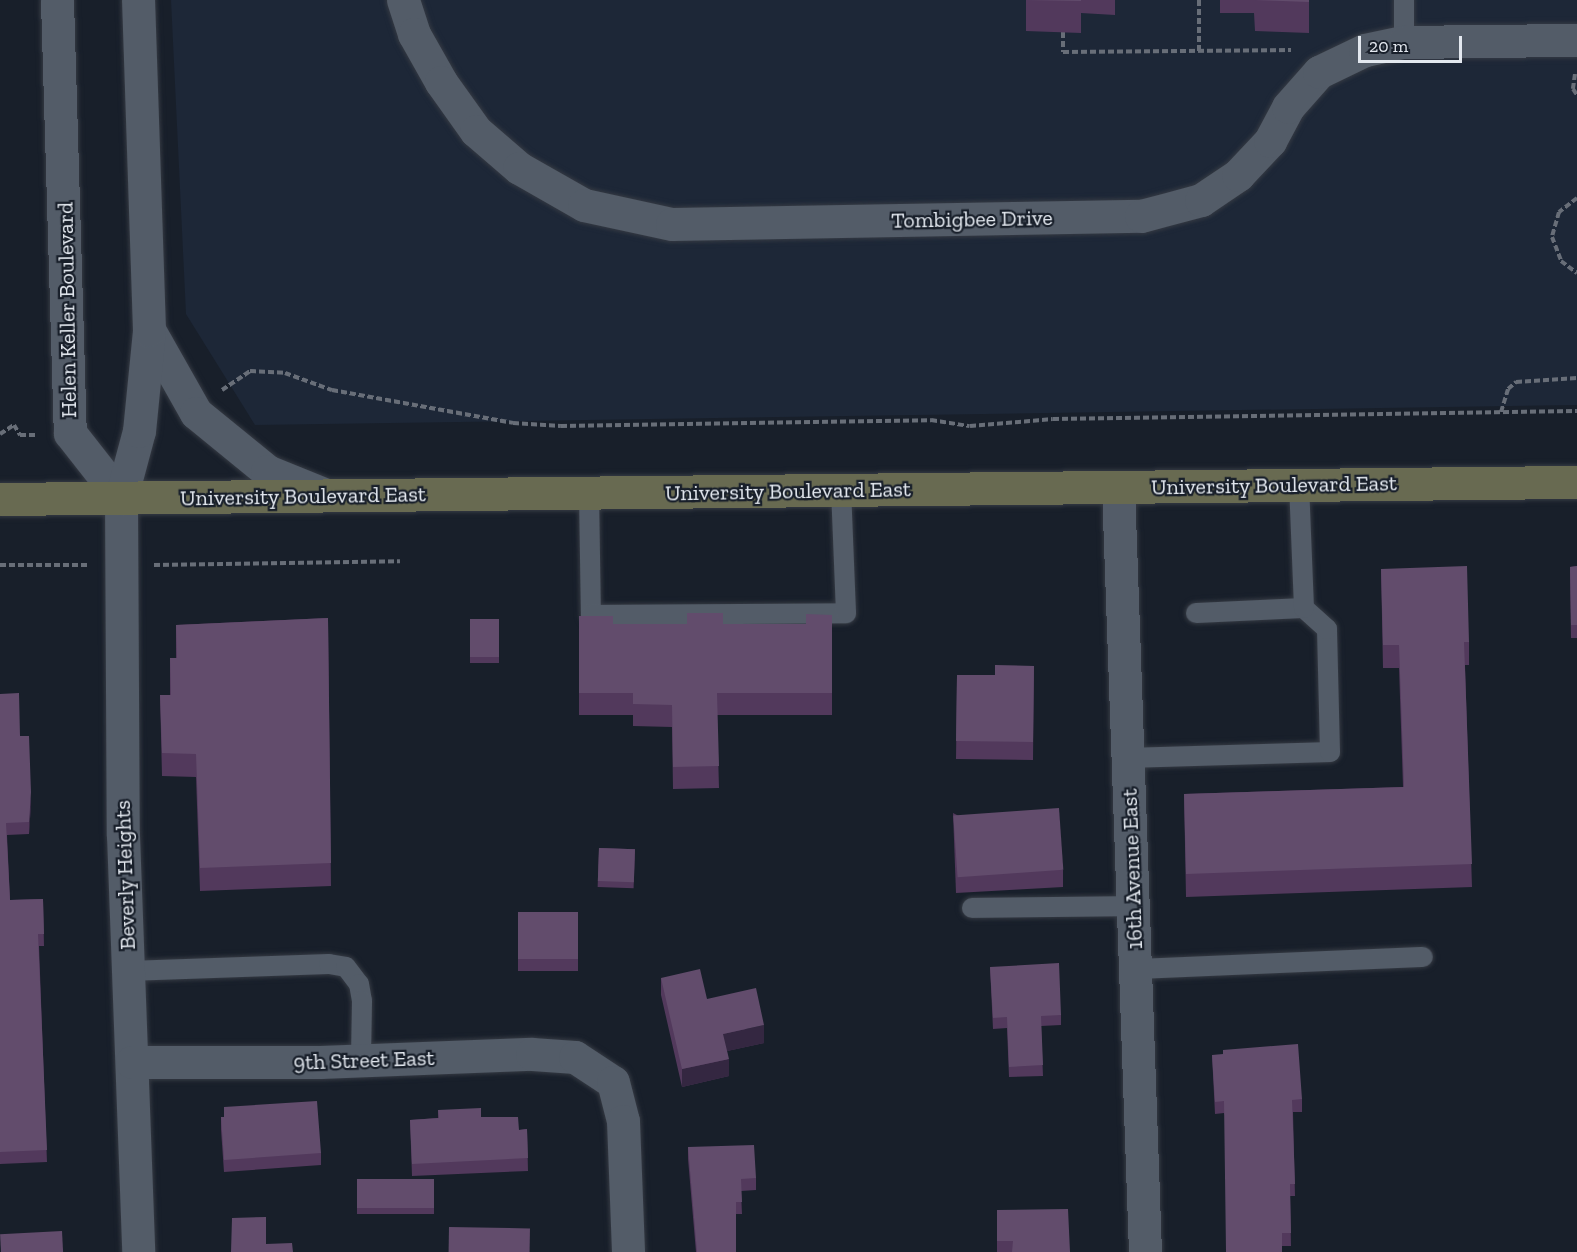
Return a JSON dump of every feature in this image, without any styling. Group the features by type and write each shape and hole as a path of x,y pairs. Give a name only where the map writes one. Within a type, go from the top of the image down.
{"main road":[{"name":"University Boulevard East","path":"0,499 1577,482"}],"street":[{"name":"Helen Keller Boulevard","path":"57,0 70,433 121,498"},
{"path":"121,498 140,431 149,330 138,0"},
{"name":"Tombigbee Drive","path":"404,0 414,34 441,82 476,131 519,168 585,205 672,224 1141,216 1201,200 1238,175 1270,141 1288,107 1319,72 1365,50 1404,42 1577,40"},
{"path":"149,330 196,413 267,471 326,495"},
{"name":"16th Avenue East","path":"1118,487 1145,1252"},
{"name":"Beverly Heights","path":"121,498 120,565 128,970 138,1252"},
{"name":"9th Street East","path":"132,1062 361,1060 532,1054 575,1057 613,1082 623,1121 628,1252"}],"lane":[{"path":"1404,0 1404,42"},
{"path":"1299,484 1304,608"},
{"path":"589,493 591,615 846,613 841,490"},
{"path":"1128,758 1330,752 1327,629 1304,608 1196,613"},
{"path":"972,908 1134,906"},
{"path":"1136,969 1423,957"},
{"path":"128,970 329,964 346,967 359,984 362,1001 361,1060"}],"path":[{"path":"1199,0 1199,51"},
{"path":"1063,32 1063,52 1294,50"},
{"path":"1577,71 1572,83 1577,95"},
{"path":"1577,198 1559,212 1552,237 1561,261 1577,273"},
{"path":"196,413 250,371 285,373 332,390 513,423 561,426 931,420 982,426 1053,419 1577,411"},
{"path":"1501,412 1508,389 1516,382 1577,378"},
{"path":"0,434 14,425 20,435 70,433"},
{"path":"0,566 400,561"}],"shaded area":[{"path":"171,0 1577,0 1577,405 255,425 186,314"}],"building":[{"path":"1026,0 1081,0 1081,1"},
{"path":"1255,0 1309,0 1309,2"},
{"path":"1467,566 1469,642 1464,642 1472,864 1186,874 1184,794 1404,787 1399,645 1383,645 1381,569"},
{"path":"1577,566 1577,625 1571,625 1570,567"},
{"path":"687,613 723,613 723,624 806,624 806,614 832,615 832,693 717,693 719,766 673,767 672,705 633,704 633,693 579,693 579,616 613,616 613,624 687,624"},
{"path":"328,618 331,863 200,868 196,754 162,753 160,695 171,695 170,658 177,658 176,625"},
{"path":"470,619 499,619 499,657 470,657"},
{"path":"995,665 1034,666 1033,742 956,741 957,675 995,675"},
{"path":"19,693 20,736 29,736 31,792 29,822 6,823 10,900 43,899 44,934 38,934 47,1150 0,1152 0,694"},
{"path":"1059,808 1063,870 958,877 953,815"},
{"path":"599,848 635,849 634,882 598,881"},
{"path":"518,912 578,912 578,959 518,959"},
{"path":"1059,963 1061,1015 1041,1016 1043,1065 1009,1067 1007,1017 993,1018 990,967"},
{"path":"700,969 707,999 756,988 764,1025 723,1034 729,1059 682,1069 661,978"},
{"path":"1298,1044 1302,1099 1292,1100 1295,1184 1290,1184 1291,1233 1282,1233 1282,1252 1226,1252 1224,1101 1215,1102 1212,1055 1223,1054 1223,1050"},
{"path":"317,1101 321,1153 224,1160 221,1117 224,1117 224,1107"},
{"path":"481,1108 481,1117 518,1117 519,1130 527,1129 528,1158 412,1164 410,1120 439,1118 438,1110"},
{"path":"754,1145 756,1178 741,1179 742,1202 736,1202 736,1252 697,1252 688,1147"},
{"path":"357,1179 434,1179 434,1208 357,1208"},
{"path":"1068,1209 1070,1252 1012,1252 1013,1241 997,1241 997,1210"},
{"path":"266,1217 266,1244 292,1243 293,1252 231,1252 232,1218"},
{"path":"449,1227 530,1228 530,1252 449,1252"},
{"path":"62,1231 63,1252 1,1252 0,1234"}]}
